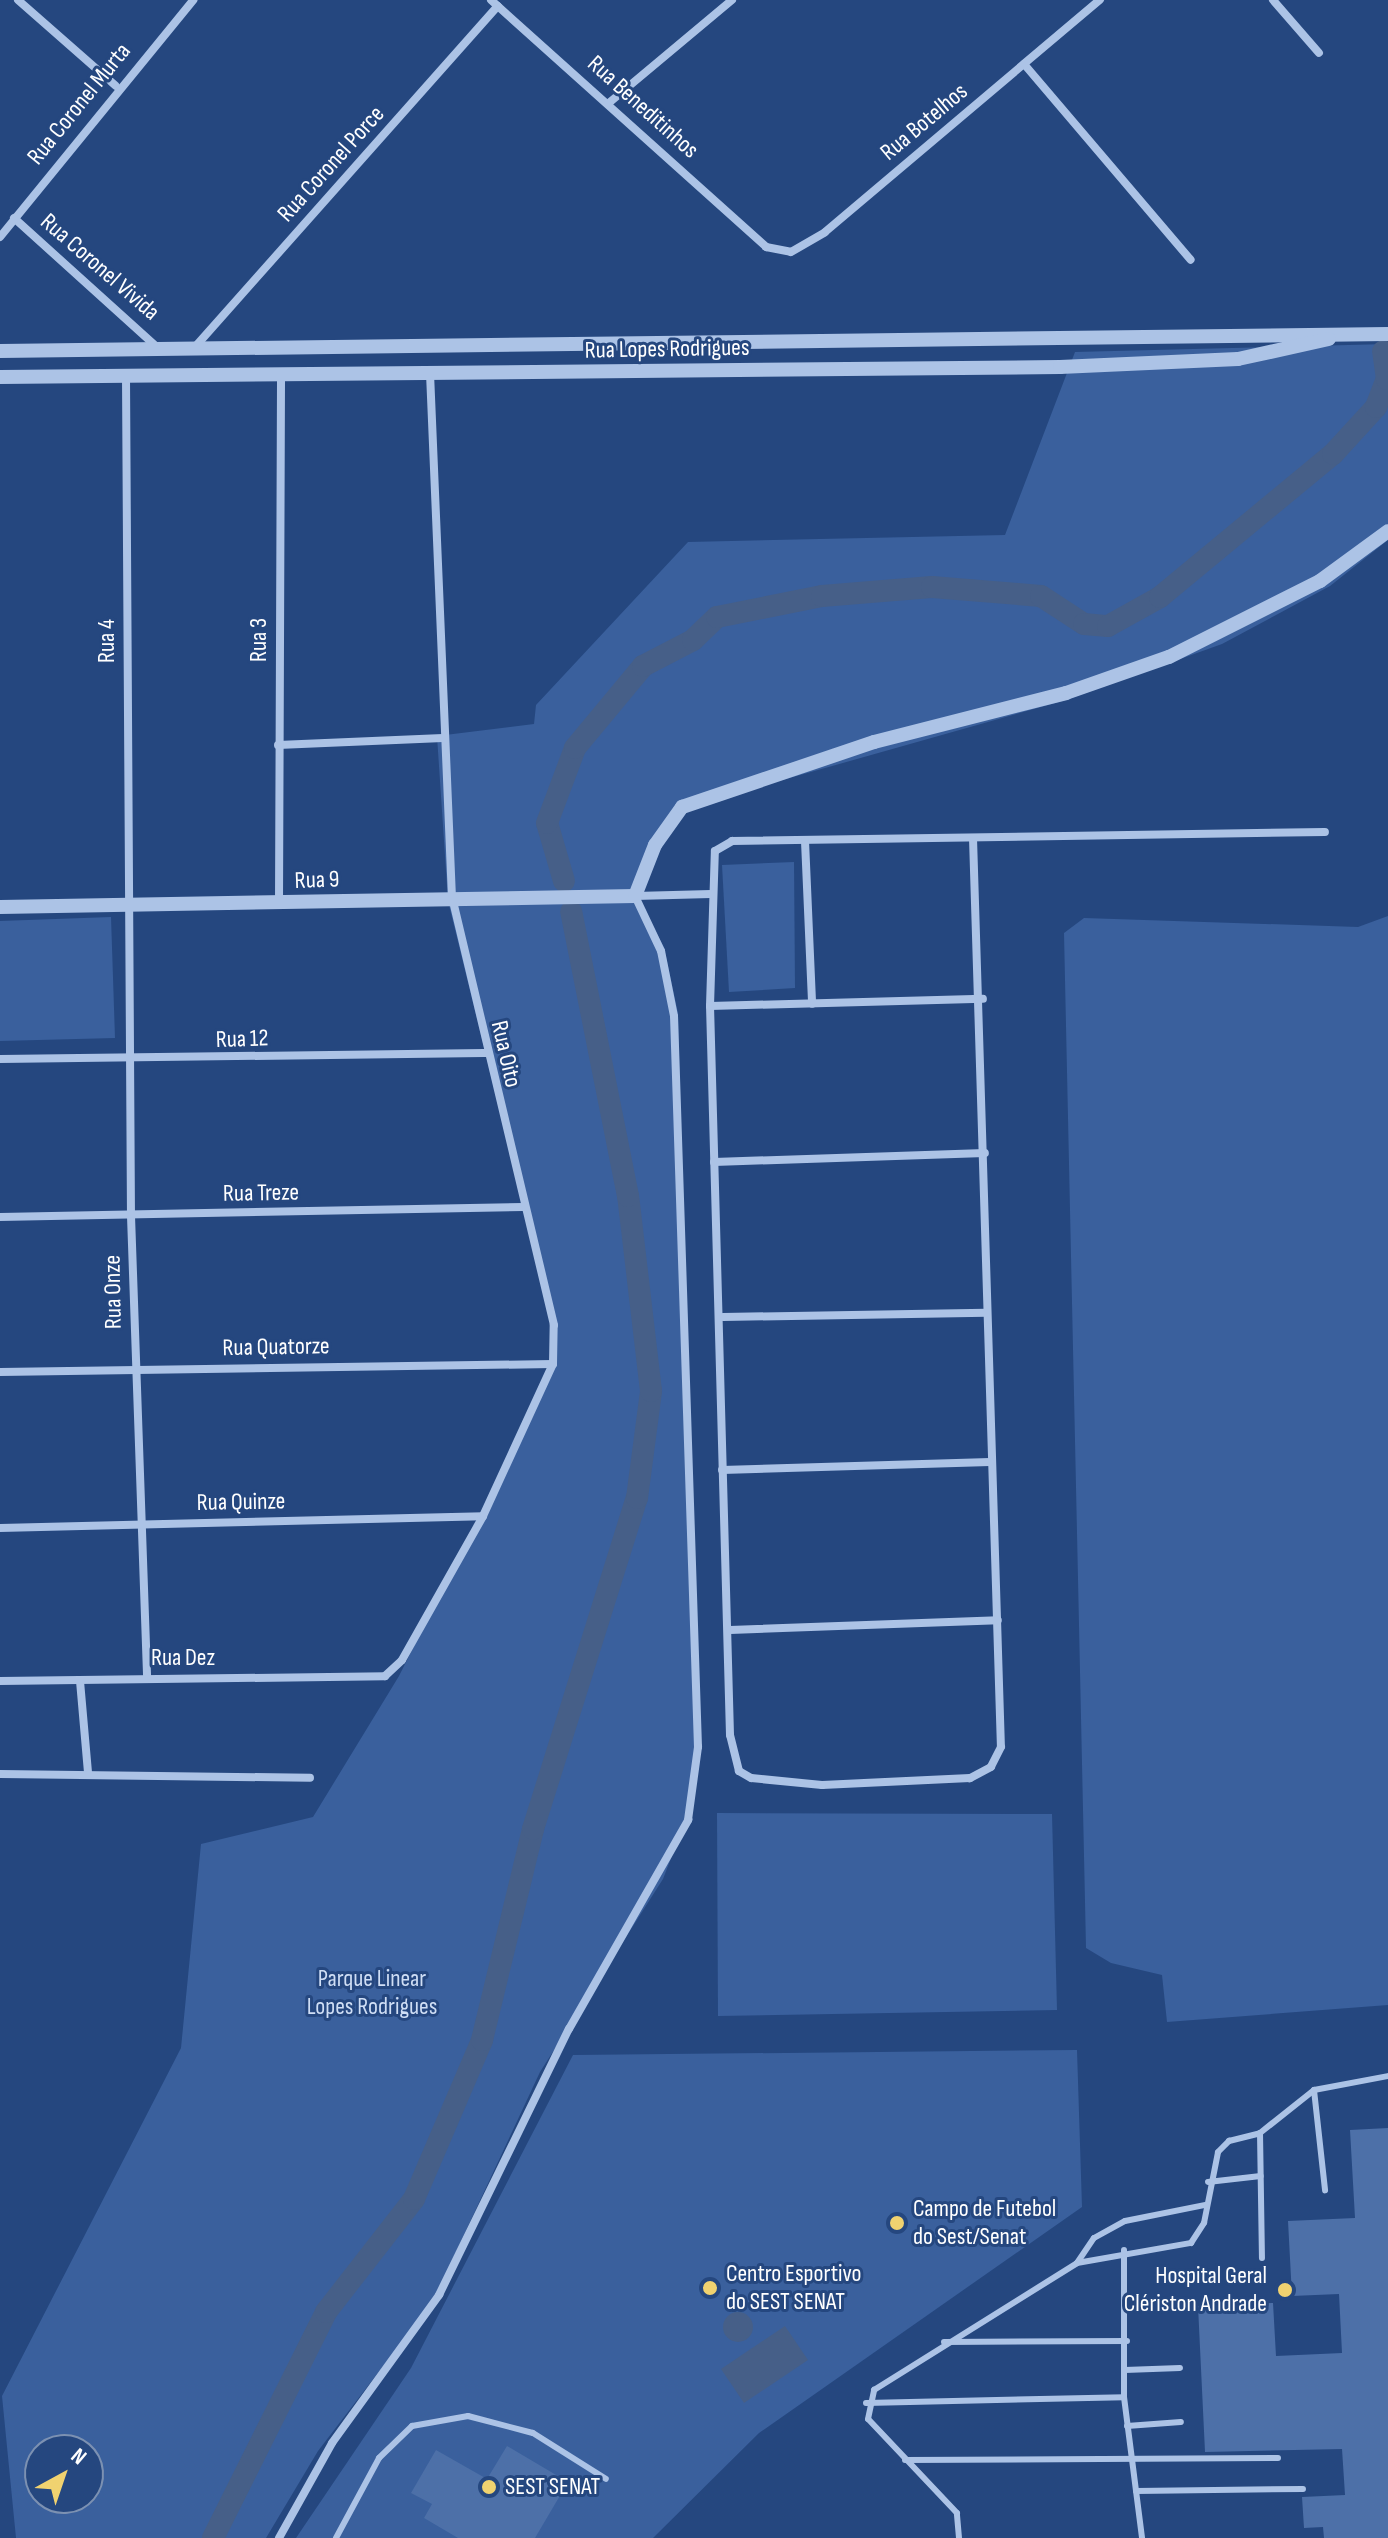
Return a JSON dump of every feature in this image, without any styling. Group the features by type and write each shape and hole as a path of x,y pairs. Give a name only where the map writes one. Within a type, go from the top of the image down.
{"street":[{"path":"18,0 116,86"},
{"name":"Rua Coronel Murta","path":"0,237 116,86 193,0"},
{"path":"610,102 732,0"},
{"name":"Rua Botelhos","path":"766,247 805,247 1100,0"},
{"path":"1273,0 1319,53"},
{"name":"Rua Beneditinhos","path":"494,3 610,102 766,247"},
{"name":"Rua Coronel Porce","path":"195,348 494,3"},
{"path":"1024,64 1191,260"},
{"name":"Rua Coronel Vivida","path":"14,218 158,348"},
{"name":"Rua Lopes Rodrigues","path":"0,351 1298,332 1331,338"},
{"name":"Rua Lopes Rodrigues","path":"0,377 281,377 1238,359 1331,338 1388,334"},
{"path":"617,372 618,344"},
{"path":"319,346 321,376"},
{"name":"Rua Oito","path":"367,1677 385,1676 402,1660 483,1516 553,1364 554,1325 484,1053 452,898 430,374"},
{"name":"Rua 4","path":"126,377 129,905"},
{"name":"Rua 3","path":"279,903 281,377"},
{"path":"279,2538 332,2443 439,2295 569,2029 688,1820 698,1747 674,1016 661,951 635,896 655,845 682,807 1169,657 1320,581 1388,531"},
{"path":"278,745 443,738"},
{"path":"973,838 983,999 986,1313 1002,1734 991,1767 970,1778 822,1785 739,1771 730,1735 730,1630 722,1470 723,1317 714,1162 710,1006 711,894 715,851 723,843 805,841 973,838 1325,832"},
{"path":"805,841 812,1004"},
{"path":"635,896 711,894"},
{"name":"Rua 9","path":"0,907 635,896"},
{"name":"Rua Onze","path":"129,905 134,1369 143,1525 147,1678"},
{"path":"710,1006 983,999"},
{"name":"Rua 12","path":"0,1059 130,1062 484,1053"},
{"path":"714,1162 985,1153"},
{"name":"Rua Treze","path":"0,1217 523,1207"},
{"path":"723,1317 986,1313"},
{"name":"Rua Quatorze","path":"0,1372 553,1364"},
{"path":"722,1470 990,1462"},
{"name":"Rua Quinze","path":"0,1528 483,1516"},
{"path":"730,1630 998,1620"},
{"name":"Rua Dez","path":"0,1681 367,1677"},
{"path":"80,1681 88,1773"},
{"path":"0,1774 310,1778"}],"lane":[{"path":"959,2538 957,2513 868,2419 866,2403 874,2390 944,2342 1077,2263 1124,2250 1191,2243 1205,2205 1208,2182 1229,2141 1260,2133 1314,2090 1388,2076"},
{"path":"1314,2090 1325,2190"},
{"path":"1260,2133 1262,2258"},
{"path":"1208,2182 1261,2176"},
{"path":"1077,2263 1094,2238 1125,2221 1205,2205"},
{"path":"1124,2250 1127,2341 1124,2397 1142,2538"},
{"path":"944,2342 1127,2341"},
{"path":"1125,2370 1180,2368"},
{"path":"866,2403 1124,2397"},
{"path":"336,2538 379,2458 412,2426 468,2416 533,2433 606,2479"},
{"path":"1127,2426 1181,2422"},
{"path":"905,2460 1131,2453 1278,2458"},
{"path":"1136,2491 1303,2489"}],"green space":[{"name":"Parque Linear Lopes Rodrigues","path":"1388,344 1388,540 1330,586 1222,644 1066,700 687,807 656,845 637,897 664,947 678,1013 696,1749 685,1822 663,1879 540,2072 433,2301 318,2451 266,2538 16,2538 2,2396 181,2048 201,1844 313,1817 399,1676 555,1366 552,1325 448,901 437,736 534,724 536,705 688,542 1005,535 1075,352"},
{"path":"794,862 795,988 729,992 722,865"},
{"path":"1388,916 1388,2005 1167,2022 1162,1975 1111,1963 1086,1948 1064,933 1084,918 1358,927"},
{"path":"111,917 115,1038 0,1041 0,921"},
{"path":"717,1813 1052,1814 1057,2010 718,2016"},
{"name":"Centro Esportivo do SEST SENAT","path":"1077,2050 1082,2207 759,2433 653,2538 296,2538 411,2368 573,2055"}],"shaded area":[{"path":"738,2312 744,2313 752,2321 752,2333 744,2341 738,2342 732,2341 724,2333 723,2327 724,2321 732,2313"},
{"path":"785,2326 808,2360 744,2403 721,2369"}],"building":[{"name":"Hospital Geral Clériston Andrade","path":"1388,2128 1388,2538 1324,2538 1323,2527 1304,2528 1302,2497 1345,2495 1342,2449 1205,2452 1198,2306 1273,2303 1276,2356 1342,2353 1339,2294 1292,2296 1288,2221 1355,2218 1350,2130"},
{"name":"SEST SENAT","path":"507,2446 568,2482 535,2538 458,2538 424,2518 432,2504 411,2493 436,2450 487,2479"}],"waterway":[{"path":"564,881 547,823 575,748 643,666 693,640 717,617 822,596 932,587 1041,596 1084,624 1108,626 1160,597 1333,454 1376,407 1387,379 1383,351"},
{"path":"213,2538 326,2312 414,2199 482,2040 533,1829 637,1498 651,1391 628,1196 571,912"}],"place":[{"name":"Campo de Futebol do Sest/Senat","path":"897,2223"},
{"name":"Centro Esportivo do SEST SENAT","path":"710,2288"},
{"name":"Hospital Geral Clériston Andrade","path":"1285,2290"},
{"name":"SEST SENAT","path":"489,2487"}]}
